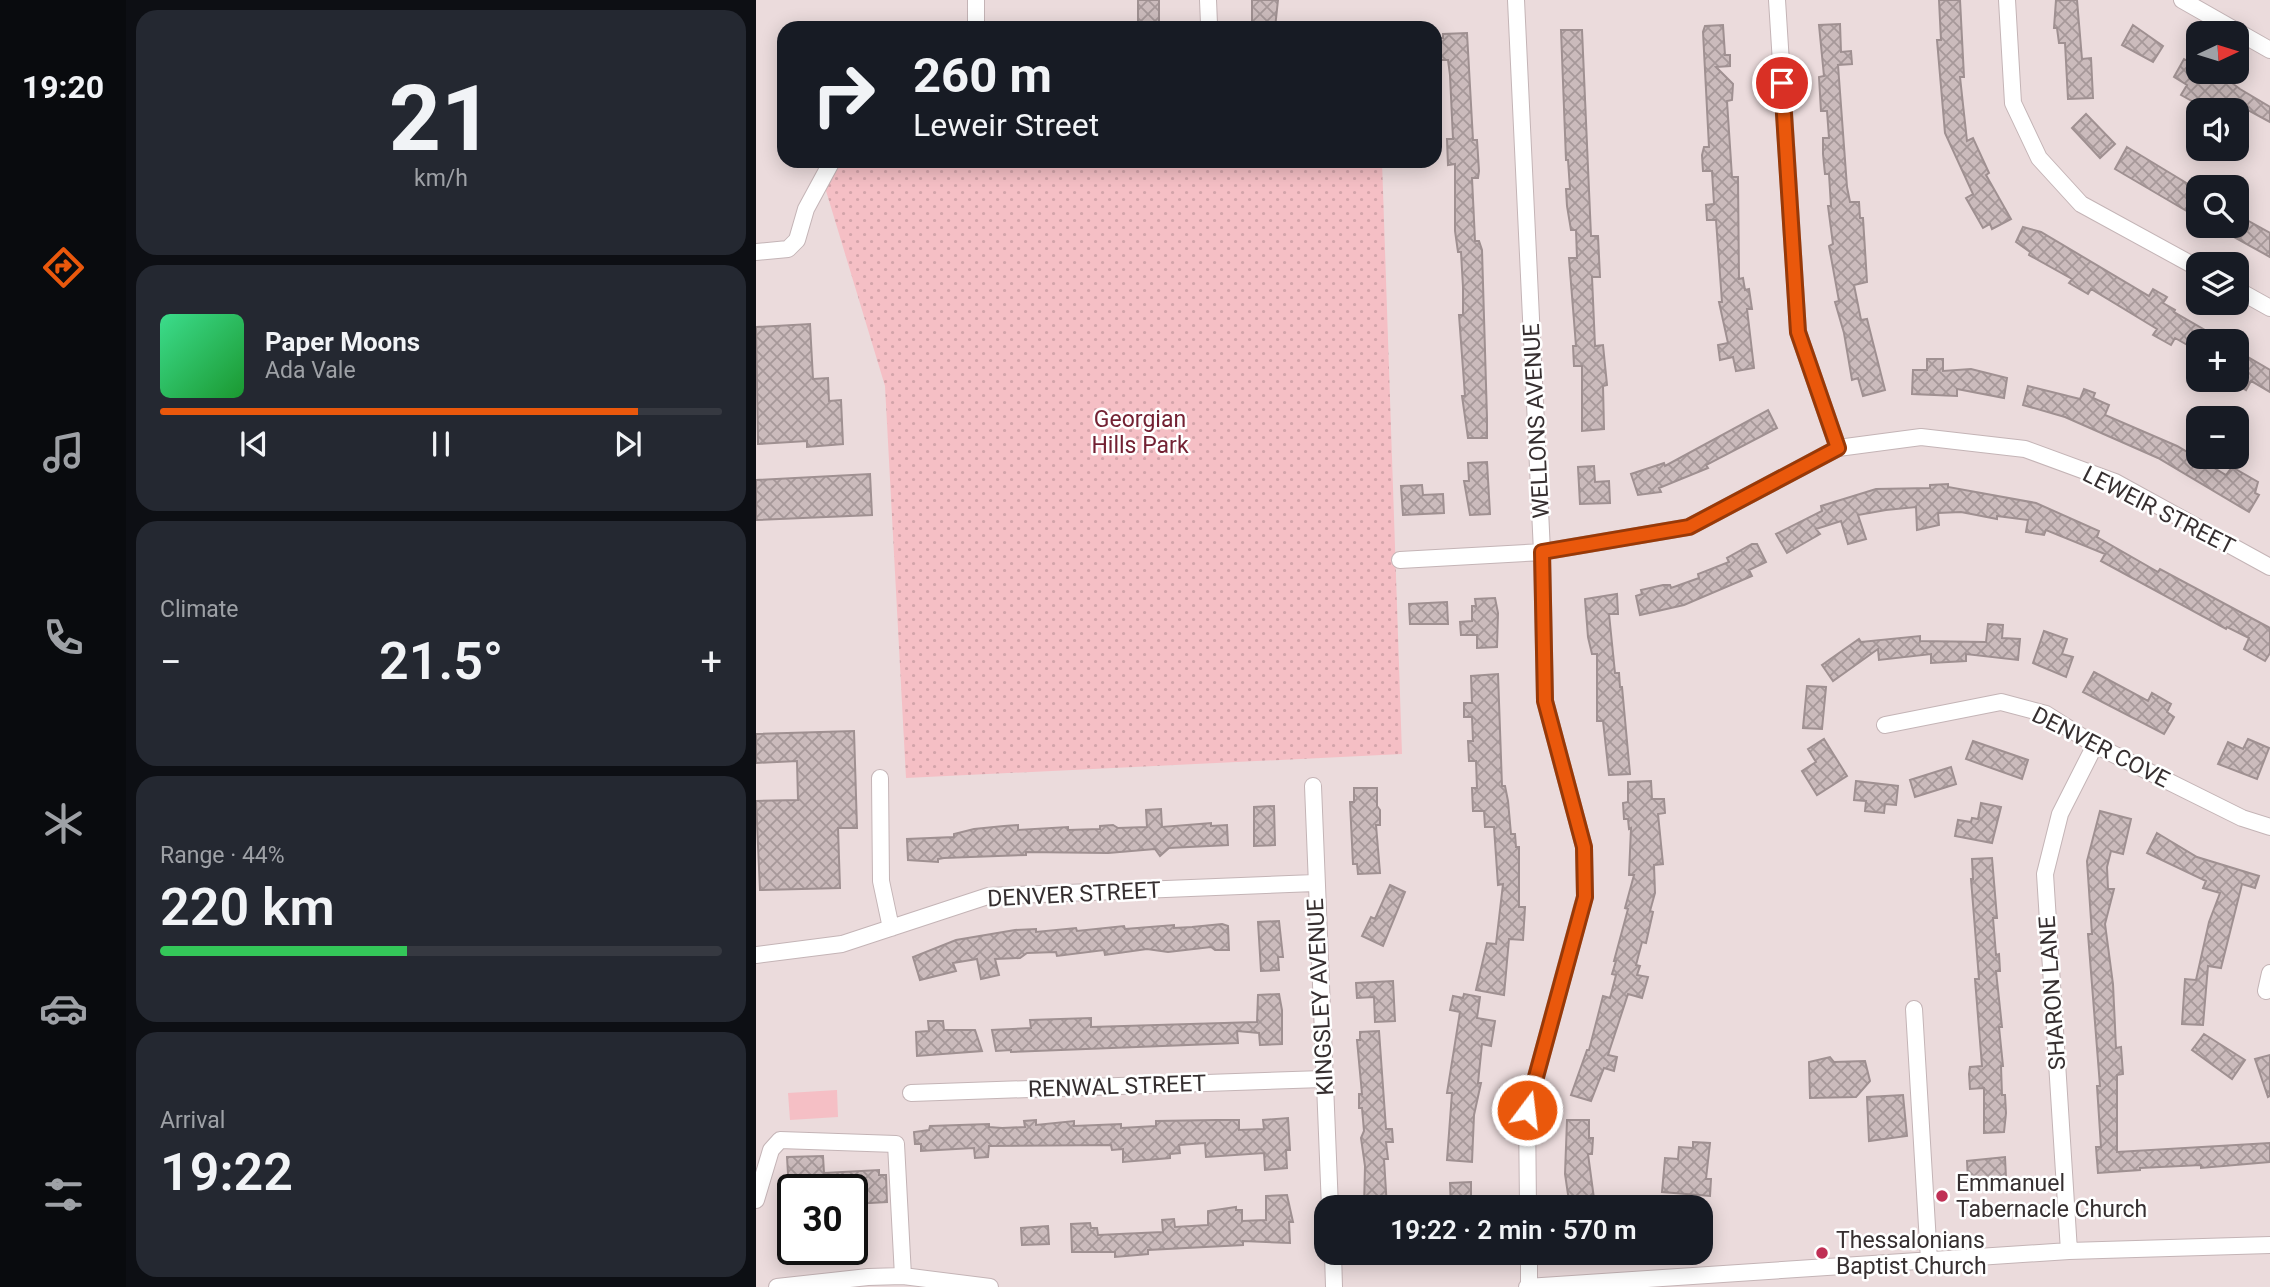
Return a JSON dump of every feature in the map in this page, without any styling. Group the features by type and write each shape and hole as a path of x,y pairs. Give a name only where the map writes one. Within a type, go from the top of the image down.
{"street":[{"path":"976,0 976,21"},
{"path":"1208,0 1209,21"},
{"name":"WELLONS AVENUE","path":"1516,0 1542,552 1545,701 1584,847 1585,897 1527,1110 1528,1195"},
{"path":"1777,0 1798,332 1838,448"},
{"path":"2007,0 2013,103 2039,158 2081,204 2186,261"},
{"path":"2182,0 2270,50"},
{"path":"756,252 788,249 797,240 806,209 828,168"},
{"path":"2249,296 2270,308"},
{"name":"LEWEIR STREET","path":"1400,560 1542,552 1689,527 1838,448 1921,437 2025,449 2115,482 2270,567"},
{"name":"DENVER COVE","path":"1885,725 2001,702 2046,714 2095,745 2242,818 2270,827"},
{"name":"SHARON LANE","path":"2069,1251 2045,874 2060,814 2095,745"},
{"path":"880,778 881,881 891,928"},
{"name":"KINGSLEY AVENUE","path":"1313,786 1329,1195"},
{"name":"DENVER STREET","path":"756,955 842,944 988,896 1315,883"},
{"path":"2266,991 2270,973"},
{"path":"1913,1009 1929,1260"},
{"name":"RENWAL STREET","path":"911,1093 1323,1079"},
{"path":"756,1200 771,1150 780,1140 896,1144 903,1227 903,1276"},
{"path":"1529,1265 1528,1287 2069,1251 2270,1245"},
{"path":"1333,1265 1334,1287"},
{"path":"777,1287 868,1276 903,1276 990,1287"}],"green space":[{"name":"Georgian Hills Park","path":"819,168 1382,168 1402,754 906,778 885,386"},
{"path":"837,1090 838,1117 790,1120 788,1093"}],"building":[{"path":"1138,0 1159,0 1159,21 1138,21"},
{"path":"1252,0 1278,0 1276,21 1252,21"},
{"path":"1939,0 1960,0 1964,77 1960,77 1967,141 1973,138 1989,173 1986,175 2011,219 1992,229 1990,224 1983,228 1966,198 1973,194 1945,133 1937,40 1941,40"},
{"path":"2056,0 2077,0 2082,59 2091,58 2093,98 2068,99 2065,43 2059,43 2057,28 2054,28"},
{"path":"1840,24 1841,52 1851,51 1852,64 1838,65 1847,187 1850,202 1859,202 1860,218 1863,218 1867,282 1854,285 1861,320 1867,319 1885,390 1863,396 1858,378 1852,380 1844,333 1835,302 1839,301 1829,246 1833,244 1828,206 1831,206 1829,174 1825,174 1823,154 1823,138 1829,138 1827,111 1821,111 1819,77 1824,76 1819,25"},
{"path":"1723,25 1725,55 1730,55 1730,66 1716,67 1733,84 1732,100 1727,101 1732,177 1738,177 1739,279 1743,278 1745,290 1749,289 1752,309 1747,309 1754,368 1736,371 1733,357 1720,360 1718,345 1728,343 1719,302 1722,302 1716,220 1707,220 1706,205 1714,204 1712,171 1703,171 1702,155 1704,147 1709,147 1703,32 1705,26"},
{"path":"2133,25 2163,46 2153,62 2122,45"},
{"path":"1561,30 1582,30 1591,236 1598,236 1600,277 1592,277 1595,346 1603,345 1607,385 1603,386 1604,429 1582,431 1582,366 1574,366 1573,346 1576,346 1569,258 1577,258 1576,230 1571,230 1567,206 1566,189 1570,189 1566,160"},
{"path":"1467,33 1473,140 1477,140 1479,171 1478,178 1472,178 1475,241 1479,241 1482,250 1487,438 1468,438 1462,396 1465,396 1459,315 1463,315 1463,287 1461,252 1458,252 1455,231 1455,164 1448,165 1447,139 1453,139 1448,60 1442,60 1443,34"},
{"path":"2184,59 2186,84 2233,84 2270,107 2270,122 2249,111 2249,98 2186,98 2181,95 2187,85 2174,77"},
{"path":"2086,114 2115,144 2100,158 2072,128"},
{"path":"2127,147 2186,183 2186,211 2115,169"},
{"path":"2249,221 2270,233 2270,257 2236,238 2249,238"},
{"path":"2023,227 2041,232 2149,296 2153,289 2167,297 2163,303 2203,329 2186,329 2186,344 2175,338 2171,345 2153,335 2157,329 2091,289 2088,294 2069,283 2072,279 2029,255 2030,252 2016,242"},
{"path":"810,324 813,379 828,378 829,401 841,400 843,444 807,447 807,441 758,444 756,327"},
{"path":"2249,358 2270,370 2270,392 2251,381 2249,385"},
{"path":"1927,359 1943,359 1943,371 1971,369 2007,378 2004,398 1957,389 1957,396 1912,394 1913,370 1927,370"},
{"path":"2028,386 2080,399 2084,389 2095,393 2093,398 2109,405 2105,415 2186,451 2186,469 2216,469 2226,475 2230,469 2235,469 2258,482 2255,493 2259,495 2249,512 2158,458 2065,417 2023,405"},
{"path":"1768,410 1777,428 1706,465 1708,468 1659,488 1661,492 1638,495 1631,474 1664,463 1665,466"},
{"path":"1487,462 1490,514 1470,515 1464,481 1469,481 1468,463"},
{"path":"1594,466 1595,482 1609,481 1610,503 1580,504 1578,467"},
{"path":"870,474 872,515 756,520 756,480"},
{"path":"1948,484 1948,487 2036,503 2099,531 2097,537 2158,572 2160,569 2270,628 2270,653 2265,661 2244,649 2249,638 2227,627 2226,629 2101,561 2105,554 2046,530 2044,535 2026,532 2028,520 1997,516 1997,519 1961,512 1938,513 1939,525 1917,530 1916,507 1886,510 1858,515 1866,539 1848,544 1841,521 1816,529 1820,534 1787,553 1776,534 1822,511 1821,506 1876,489 1930,488 1930,485"},
{"path":"1422,485 1423,495 1443,494 1444,513 1403,515 1401,486"},
{"path":"1752,544 1757,544 1766,562 1749,570 1752,576 1684,605 1640,615 1636,596 1642,594 1641,590 1663,585 1670,585 1671,588 1699,578 1698,574 1729,562 1727,558"},
{"path":"1617,594 1618,614 1609,614 1615,673 1619,673 1622,687 1630,774 1609,775 1603,721 1597,721 1597,654 1592,654 1588,637 1585,599"},
{"path":"1495,598 1498,613 1497,647 1477,648 1477,635 1461,635 1460,622 1472,621 1475,599"},
{"path":"1447,602 1448,624 1410,624 1409,604"},
{"path":"1988,624 2003,625 2002,638 2020,639 2018,660 1966,654 1966,661 1931,663 1931,654 1879,660 1878,649 1833,681 1822,665 1859,639 1861,642 1920,636 1920,641 1986,642"},
{"path":"2044,631 2067,639 2062,654 2073,657 2066,677 2033,663"},
{"path":"2094,672 2148,701 2152,693 2171,704 2167,712 2174,717 2164,734 2083,692"},
{"path":"1498,674 1502,786 1505,786 1508,801 1511,834 1515,834 1516,847 1519,847 1519,907 1525,907 1523,940 1509,939 1504,995 1476,990 1487,943 1496,944 1503,884 1498,885 1494,827 1485,827 1484,811 1473,811 1472,788 1477,788 1476,761 1469,761 1468,741 1473,741 1472,717 1464,717 1464,703 1472,703 1471,676"},
{"path":"1807,686 1826,687 1822,729 1803,728"},
{"path":"854,731 857,828 838,828 840,888 760,890 756,801 798,800 797,761 756,763 756,734"},
{"path":"1824,739 1847,776 1817,795 1802,771 1816,762 1808,749"},
{"path":"2248,739 2269,748 2257,779 2218,764 2228,742 2243,749"},
{"path":"1973,741 2028,760 2022,779 1966,759"},
{"path":"1951,767 1956,784 1915,797 1910,780"},
{"path":"1651,781 1652,799 1664,799 1665,813 1658,814 1663,864 1654,865 1655,893 1650,911 1653,912 1646,943 1642,942 1636,965 1640,966 1637,975 1648,977 1642,998 1628,994 1608,1055 1617,1057 1614,1071 1604,1068 1591,1101 1571,1095 1589,1050 1603,996 1610,998 1616,975 1612,974 1614,961 1628,909 1625,908 1634,875 1629,875 1631,828 1629,829 1628,819 1624,819 1623,803 1628,802 1628,782"},
{"path":"1856,781 1898,786 1896,805 1885,804 1884,813 1865,811 1866,801 1854,800"},
{"path":"1354,788 1377,788 1380,825 1376,825 1380,873 1358,874 1357,864 1353,864 1350,802 1354,802"},
{"path":"1981,803 2001,807 1992,843 1955,836 1958,820 1971,822 1972,818 1978,819"},
{"path":"1274,806 1275,845 1254,846 1254,807"},
{"path":"1161,809 1162,827 1211,823 1211,826 1227,825 1228,845 1169,848 1160,856 1155,849 1108,853 1026,852 1026,855 944,858 938,859 938,862 908,860 907,839 954,837 954,834 974,829 1018,825 1018,830 1068,827 1068,830 1100,829 1100,826 1113,825 1118,828 1147,827 1146,810"},
{"path":"2100,811 2131,819 2123,854 2111,851 2107,867 2108,889 2114,889 2105,924 2113,984 2116,1048 2121,1047 2123,1074 2117,1075 2117,1152 2270,1143 2270,1162 2201,1168 2201,1165 2140,1168 2098,1173 2096,1147 2101,1147 2097,1086 2100,1086 2088,934 2092,934 2087,861"},
{"path":"2157,833 2197,857 2259,876 2255,888 2242,884 2221,968 2208,966 2203,1025 2182,1024 2185,979 2196,980 2209,922 2220,893 2203,888 2206,881 2147,853"},
{"path":"1992,858 1997,918 1993,918 2000,971 1996,971 2002,1027 1999,1027 2003,1066 2002,1095 2005,1095 2006,1113 2004,1132 1984,1133 1984,1088 1970,1089 1969,1074 1970,1067 1982,1066 1975,979 1979,979 1971,879 1972,859"},
{"path":"1390,885 1405,892 1383,946 1362,936 1371,917 1375,919"},
{"path":"1279,921 1283,957 1278,957 1279,970 1261,971 1258,922"},
{"path":"1222,924 1228,926 1229,950 1215,950 1211,947 1168,952 1147,949 1105,955 1104,950 1057,956 1056,952 1027,953 1020,958 995,959 999,975 981,979 977,959 953,963 956,971 920,980 913,957 956,940 1015,930 1036,929 1036,932 1076,928 1077,931 1124,926 1125,929 1174,925 1174,928"},
{"path":"1393,981 1395,1021 1375,1022 1374,997 1357,998 1356,983"},
{"path":"1279,994 1282,1044 1260,1045 1259,1033 1237,1031 1238,1043 1011,1052 996,1051 992,1030 1031,1028 1030,1020 1091,1018 1091,1027 1257,1022 1258,995"},
{"path":"1464,994 1480,997 1477,1018 1495,1021 1491,1046 1482,1044 1478,1083 1481,1083 1474,1115 1472,1162 1447,1160 1452,1093 1447,1093 1460,1012 1450,1010 1453,996 1463,998"},
{"path":"928,1021 943,1021 944,1030 975,1030 982,1051 917,1056 916,1032 929,1031"},
{"path":"1379,1031 1386,1129 1392,1129 1393,1142 1386,1142 1386,1195 1364,1195 1365,1166 1361,1138 1364,1131 1362,1108 1359,1108 1359,1094 1362,1094 1357,1040 1360,1040 1360,1032"},
{"path":"2204,1034 2245,1060 2232,1079 2192,1050"},
{"path":"2270,1055 2270,1096 2268,1097 2255,1059"},
{"path":"1830,1057 1834,1062 1865,1061 1870,1081 1856,1097 1810,1098 1809,1062"},
{"path":"1903,1095 1907,1136 1869,1141 1867,1097"},
{"path":"1288,1118 1290,1150 1286,1150 1287,1168 1265,1170 1264,1153 1206,1157 1205,1143 1179,1145 1180,1153 1170,1154 1170,1158 1123,1162 1123,1149 1112,1150 1111,1145 989,1146 988,1157 975,1158 974,1148 921,1151 921,1144 915,1144 914,1132 929,1130 930,1126 989,1124 989,1127 1025,1127 1024,1121 1036,1120 1036,1125 1074,1121 1074,1126 1121,1124 1121,1128 1156,1126 1156,1121 1239,1120 1239,1130 1264,1129 1263,1120"},
{"path":"1567,1120 1589,1120 1589,1138 1593,1138 1592,1154 1588,1154 1594,1195 1568,1195 1565,1174"},
{"path":"1693,1142 1710,1143 1706,1179 1711,1179 1710,1195 1662,1192 1665,1158 1678,1159 1679,1147 1693,1148"},
{"path":"823,1156 824,1173 879,1170 879,1175 886,1175 887,1202 868,1203 868,1174 788,1174 787,1157"},
{"path":"2005,1157 2006,1178 1968,1180 1967,1161"},
{"path":"1471,1182 1471,1195 1450,1195 1450,1183"},
{"path":"1287,1195 1293,1222 1289,1222 1290,1243 1243,1241 1243,1245 1148,1250 1148,1254 1115,1257 1115,1252 1072,1252 1071,1224 1090,1223 1091,1228 1097,1228 1098,1235 1163,1232 1162,1220 1174,1219 1175,1227 1208,1225 1208,1211 1236,1207 1236,1210 1242,1210 1242,1221 1266,1220 1266,1196"},
{"path":"1048,1226 1049,1244 1022,1245 1021,1228"}],"place":[{"name":"Emmanuel Tabernacle Church","path":"1942,1196"},
{"name":"Thessalonians Baptist Church","path":"1822,1253"}],"route":[{"path":"1527,1110 1585,897 1584,847 1545,701 1542,552 1689,527 1838,448 1798,332 1782,83"}]}
